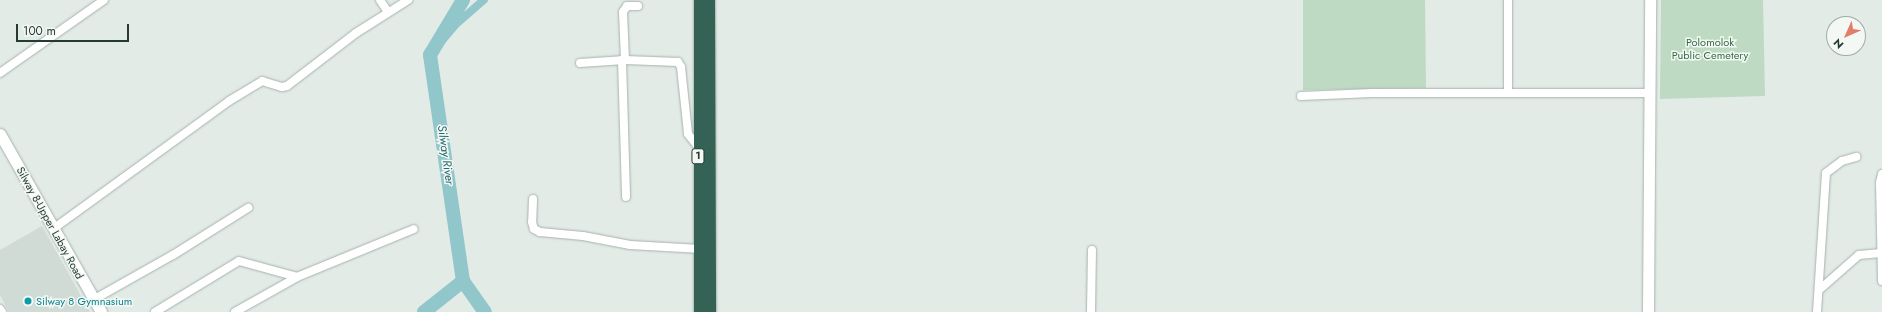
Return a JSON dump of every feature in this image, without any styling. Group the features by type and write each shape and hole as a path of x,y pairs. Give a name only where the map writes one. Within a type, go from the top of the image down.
{"highway":[{"name":"1","path":"700,0 698,147 701,249 700,312"},
{"name":"1","path":"709,0 710,312"}],"street":[{"path":"0,73 104,0"},
{"path":"380,0 388,12"},
{"path":"54,229 229,101 262,81 282,87 287,86 388,12 408,0"},
{"path":"1508,0 1508,92"},
{"path":"1648,312 1650,0"},
{"path":"626,197 622,12 627,6 638,6"},
{"path":"580,63 623,60 678,62 681,67 688,134 698,147"},
{"path":"1301,96 1372,93 1649,93"},
{"name":"Silway 8-Upper Labay Road","path":"0,134 100,312"},
{"path":"1817,312 1826,173 1842,161 1856,157"},
{"path":"1882,174 1882,281"},
{"path":"533,199 532,222 534,229 540,232 583,236 630,245 701,249"},
{"path":"93,300 173,255 248,208"},
{"path":"239,311 297,277 414,229"},
{"path":"1091,312 1092,250"},
{"path":"1819,290 1859,255 1881,253"},
{"path":"155,312 239,261 297,277"}],"shaded area":[{"path":"42,226 90,312 9,312 0,295 0,250"}],"green space":[{"path":"1303,0 1425,0 1426,88 1303,90"},
{"name":"Polomolok Public Cemetery","path":"1661,0 1763,0 1765,96 1660,99"}],"waterway":[{"name":"Silway River","path":"463,0 430,55 463,281 485,312"},
{"path":"430,55 455,25 484,0"},
{"path":"424,312 463,281"}],"place":[{"name":"Silway 8 Gymnasium","path":"28,301"}]}
